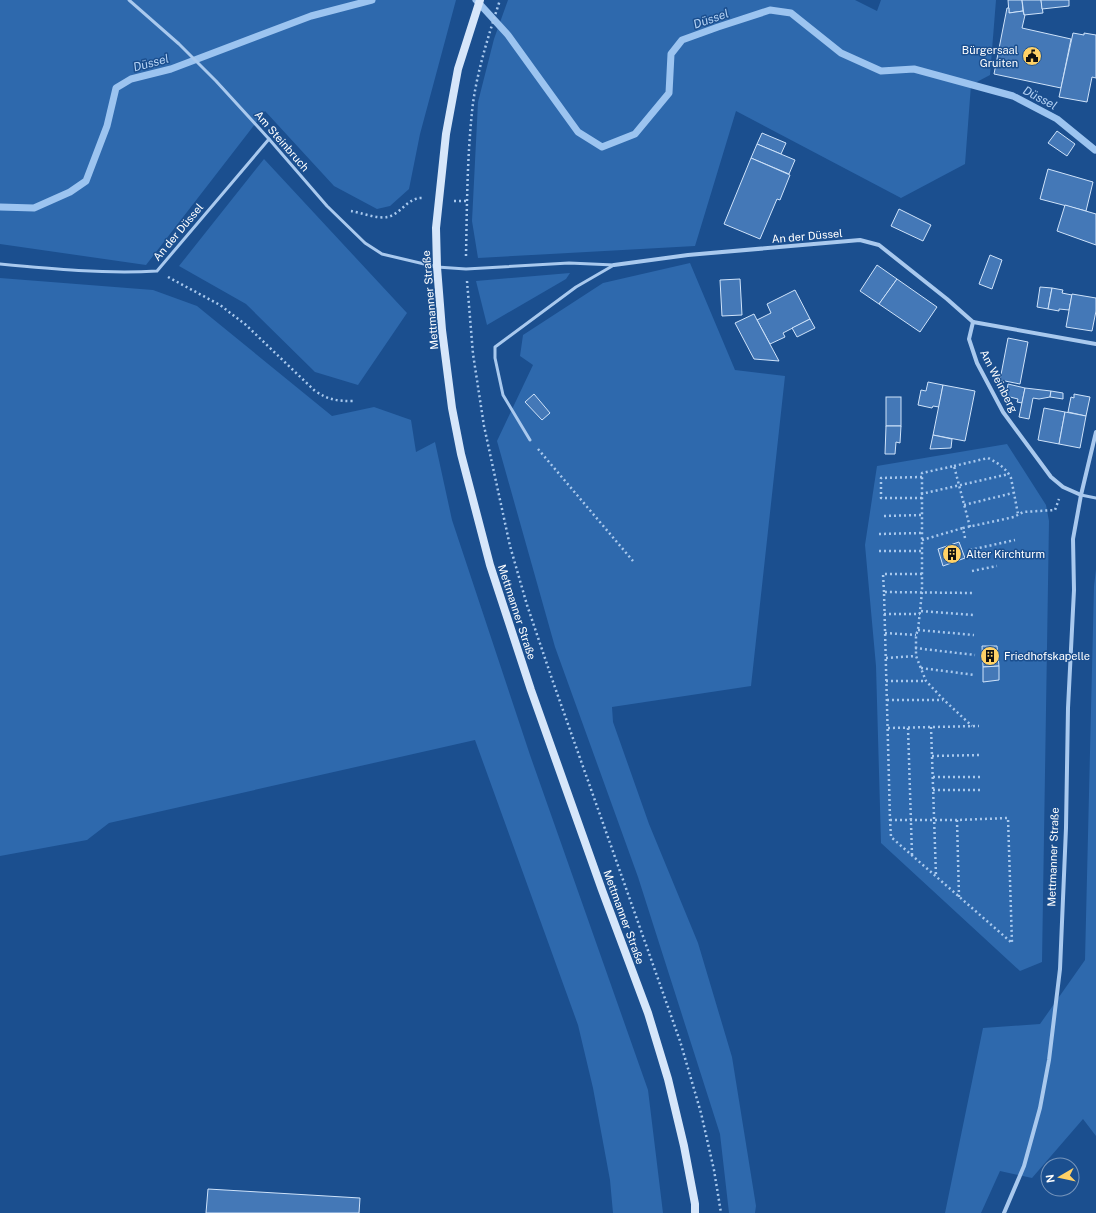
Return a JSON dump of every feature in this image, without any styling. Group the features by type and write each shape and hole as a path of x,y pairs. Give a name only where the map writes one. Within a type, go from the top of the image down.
{"main road":[{"name":"Mettmanner Straße","path":"480,0 458,69 446,134 436,228 436,267 452,408 461,454 490,565 536,705 648,1013 668,1079 679,1124 695,1204 695,1213"}],"street":[{"name":"An der Düssel","path":"614,265 688,255 860,240 879,245 947,299 973,322"},
{"path":"973,322 1096,344"},
{"name":"Am Weinberg","path":"973,322 969,339 977,363 1003,412 1051,477 1063,487 1081,495"},
{"name":"Mettmanner Straße","path":"1004,1213 1024,1166 1040,1108 1049,1060 1060,969 1066,828 1068,708 1074,590 1073,539 1081,495 1096,432"}],"lane":[{"name":"Am Steinbruch","path":"129,0 179,44 216,81 269,138 327,206 365,243 382,254 436,267 466,269"},
{"name":"An der Düssel","path":"0,264 126,273 157,271 269,138"},
{"name":"An der Düssel","path":"466,269 569,263 614,265"},
{"name":"An der Düssel","path":"530,440 503,395 495,358 495,347 576,287 614,265"},
{"path":"1081,495 1096,498"}],"path":[{"path":"500,0 485,46 476,86 470,134 466,269 473,354 484,426 510,546 527,605 680,1041 703,1120 714,1170 721,1213"},
{"path":"327,206 379,217 388,217 397,213 409,202 414,200 420,198 438,200"},
{"path":"157,271 220,305 246,325 315,391 325,398 336,401 353,401"},
{"path":"530,440 634,561"},
{"path":"972,726 926,681 916,656 916,634 918,630 922,592 922,473 988,458 1000,465 1009,474 1018,514"},
{"path":"954,466 970,527"},
{"path":"922,477 881,478 880,498 922,496 1009,474"},
{"path":"964,505 1013,493"},
{"path":"922,540 963,528 1014,517 1018,514 1055,510"},
{"path":"884,516 921,515"},
{"path":"963,528 965,538"},
{"path":"879,534 922,533"},
{"path":"970,550 1015,540"},
{"path":"880,551 922,551"},
{"path":"972,571 997,566"},
{"path":"890,820 1008,818 1012,943 891,837 890,820 888,728 886,680 886,658 884,614 884,574 922,574"},
{"path":"884,592 973,593"},
{"path":"884,614 920,612 973,615"},
{"path":"918,630 974,635"},
{"path":"885,633 916,634"},
{"path":"915,648 975,655"},
{"path":"886,658 916,656"},
{"path":"921,668 975,675"},
{"path":"886,680 926,681"},
{"path":"887,700 944,700"},
{"path":"888,728 979,726"},
{"path":"931,727 936,877"},
{"path":"908,728 912,856"},
{"path":"932,756 981,755"},
{"path":"933,777 981,777"},
{"path":"933,790 981,790"},
{"path":"957,820 959,897"}],"shaded area":[{"path":"0,0 456,0 420,134 409,189 390,206 377,209 334,186 265,111 146,265 0,244"},
{"path":"508,0 855,0 877,11 881,0 996,0 990,75 971,85 965,164 901,198 736,111 695,246 478,258 472,221 478,102 494,39"},
{"path":"264,159 407,313 358,385 315,372 246,304 179,266"},
{"path":"690,263 735,370 785,376 751,686 612,707 613,722 649,824 698,943 732,1057 756,1206 755,1213 729,1213 720,1134 638,877 555,647 497,441 533,365 520,356 523,335 603,283"},
{"path":"570,273 566,279 487,325 476,281"},
{"path":"0,278 153,290 197,306 332,416 374,407 411,420 416,452 435,442 452,520 530,755 648,1090 663,1213 613,1213 610,1180 593,1088 578,1025 475,740 109,823 87,840 0,856"},
{"path":"1007,444 1046,505 1049,521 1042,962 1020,971 881,843 876,666 865,545 877,466"},
{"path":"1096,569 1096,1136 1083,1119 1050,1157 1040,1157 1040,1169 1032,1178 1000,1171 981,1213 945,1213 983,1028 1040,1024 1085,960 1094,586"}],"building":[{"path":"1008,0 1022,0 1023,11 1009,13"},
{"path":"1022,0 1041,0 1043,13 1024,15"},
{"path":"1041,0 1069,0 1069,6 1042,9"},
{"name":"Bürgersaal Gruiten","path":"1007,8 1009,8 1009,13 1023,11 1025,15 1022,28 1071,39 1061,88 994,74"},
{"path":"1073,33 1096,35 1096,78 1092,77 1087,102 1059,97"},
{"path":"1057,131 1075,144 1067,156 1048,143"},
{"path":"762,133 786,143 781,154 757,144"},
{"path":"757,144 795,160 789,174 751,158"},
{"path":"751,158 790,175 780,200 777,199 760,239 724,224"},
{"path":"1048,169 1093,182 1086,211 1040,199"},
{"path":"1065,205 1096,214 1096,245 1057,231"},
{"path":"899,209 931,225 923,241 891,226"},
{"path":"990,255 1002,260 992,289 979,284"},
{"path":"877,265 897,279 879,304 860,291"},
{"path":"740,279 742,315 722,316 720,280"},
{"path":"897,279 937,307 920,332 879,304"},
{"path":"1040,287 1052,288 1048,309 1037,307"},
{"path":"1052,288 1063,290 1062,293 1072,295 1069,310 1059,309 1059,311 1048,309"},
{"path":"795,290 810,319 783,333 785,337 770,344 757,320 771,313 767,304"},
{"path":"1072,294 1096,298 1096,311 1092,331 1066,327"},
{"path":"754,314 779,361 754,359 735,323"},
{"path":"810,319 815,328 797,337 792,328"},
{"path":"1008,338 1028,342 1020,384 1000,380"},
{"path":"928,382 943,385 939,407 933,406 932,408 918,405 921,390 926,391"},
{"path":"1008,384 1025,388 1022,403 1017,402 1018,399 1006,396"},
{"path":"943,385 975,391 965,441 933,435"},
{"path":"1025,388 1051,391 1050,397 1039,399 1033,398 1029,419 1019,417"},
{"path":"1051,391 1063,393 1063,399 1050,397"},
{"path":"534,394 550,413 542,420 525,402"},
{"path":"1074,394 1090,397 1086,416 1068,412 1071,397 1074,398"},
{"path":"886,397 901,397 901,426 886,426"},
{"path":"1044,408 1065,412 1059,444 1038,440"},
{"path":"1065,412 1086,416 1080,448 1059,444"},
{"path":"886,426 901,426 900,443 896,442 895,454 885,454"},
{"path":"933,435 952,439 951,448 930,449"},
{"name":"Alter Kirchturm","path":"959,542 965,558 943,566 938,549"},
{"name":"Friedhofskapelle","path":"982,646 997,646 999,666 983,667"},
{"path":"999,666 999,680 983,682 983,667"},
{"path":"208,1189 360,1198 359,1213 206,1213"}],"waterway":[{"name":"Düssel","path":"0,207 34,208 70,192 86,181 107,126 116,88 131,79 171,69 311,16 372,0"},
{"name":"Düssel","path":"476,0 508,35 578,132 602,147 635,134 669,93 671,54 682,40 770,10 791,13 841,53 881,71 914,69 1013,96 1057,119 1095,150"}],"place":[{"name":"Bürgersaal Gruiten","path":"1032,56"},
{"name":"Alter Kirchturm","path":"952,554"},
{"name":"Friedhofskapelle","path":"990,656"}]}
